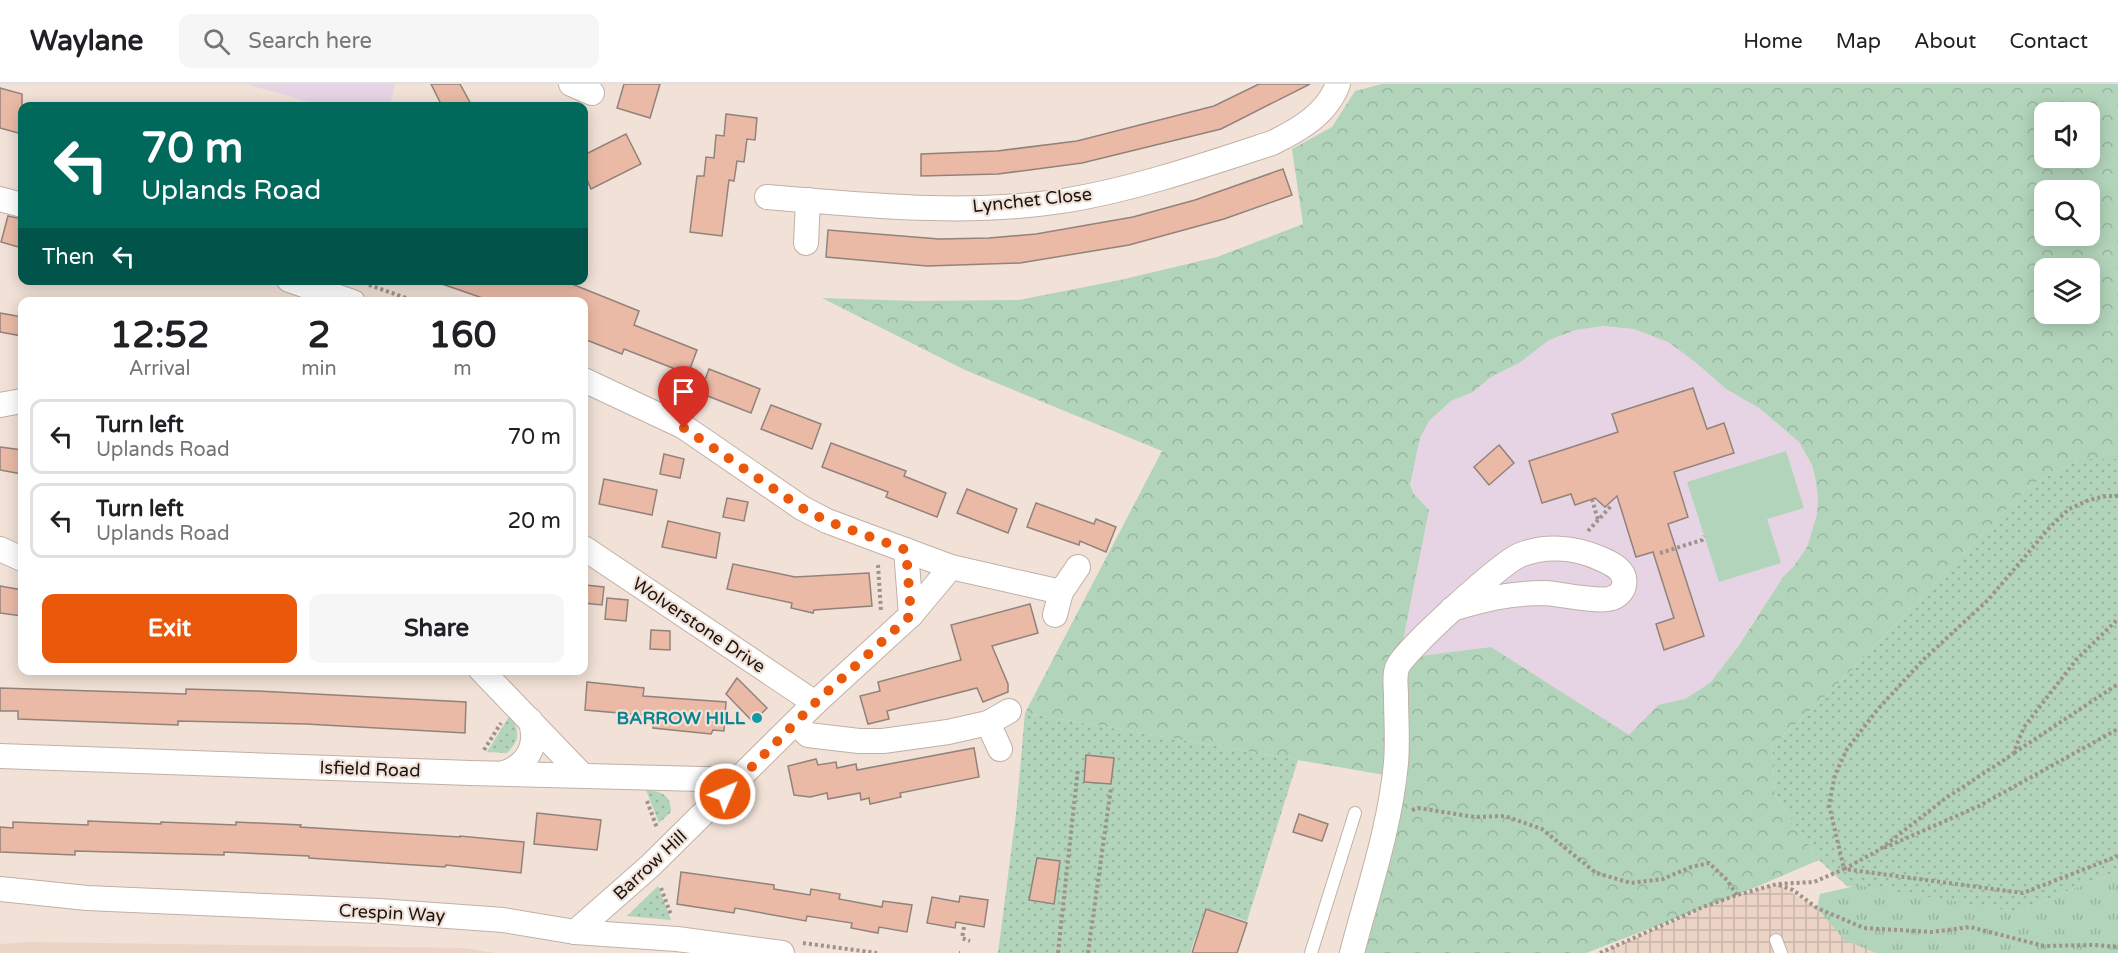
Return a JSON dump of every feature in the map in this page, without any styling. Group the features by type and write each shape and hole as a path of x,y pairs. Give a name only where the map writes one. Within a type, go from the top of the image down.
{"street":[{"name":"Lynchet Close","path":"767,197 914,208 1012,206 1062,201 1110,191 1272,143 1295,132 1312,120 1329,101 1338,84"},
{"path":"0,199 18,204"},
{"path":"806,243 808,201"},
{"path":"316,285 359,293"},
{"path":"588,382 684,428 802,508 827,521 951,567 1061,592"},
{"path":"0,405 18,402"},
{"path":"1352,953 1389,812 1396,761 1397,669 1407,654 1452,609 1511,559 1533,551 1561,548 1583,552 1612,564 1624,576 1621,592 1608,600 1556,594 1520,594 1479,600 1452,609"},
{"path":"0,549 18,557"},
{"path":"899,611 906,550"},
{"name":"Wolverstone Drive","path":"588,551 815,703"},
{"name":"Barrow Hill","path":"575,932 650,867 740,780 815,703 899,611 951,567"},
{"path":"1055,615 1061,592 1078,567"},
{"path":"486,675 584,776"},
{"path":"796,723 808,735 859,741 883,741 988,723 1009,711"},
{"path":"504,774 519,767 530,752 533,736 530,720"},
{"path":"988,723 1000,749"},
{"name":"Isfield Road","path":"0,756 740,780"},
{"name":"Crespin Way","path":"0,889 87,898 379,911 503,920 575,932 788,947"}],"lane":[{"path":"1311,953 1355,813"},
{"path":"1776,940 1781,953"}],"path":[{"path":"359,293 385,297"},
{"path":"1844,869 1829,805 1835,775 1847,749 1878,709 1923,660 1988,600 2050,527 2069,509 2089,500 2118,496"},
{"path":"1592,499 1598,520"},
{"path":"1586,533 1612,505"},
{"path":"1660,553 1702,540 1704,536"},
{"path":"878,555 882,614 899,611"},
{"path":"2013,754 2024,727 2069,668 2118,619"},
{"path":"1879,850 1946,798 2118,684"},
{"path":"483,752 502,723"},
{"path":"1600,953 1703,907 1737,895 1777,884 1814,882 1879,850 1979,806 2118,729"},
{"path":"1058,953 1078,768"},
{"path":"637,777 638,786 641,786 657,830 666,822"},
{"path":"1088,953 1111,788"},
{"path":"1389,812 1400,813 1418,808 1475,817 1505,816 1542,829 1596,873 1631,883 1664,879 1691,867 1708,863 1727,880 1737,895"},
{"path":"1844,869 2023,893 2118,856"},
{"path":"658,882 676,924"},
{"path":"1777,884 1792,890 1818,908 1863,928 1932,932 1970,927 2044,946 2118,947"},
{"path":"964,927 962,939 970,941"},
{"path":"788,947 876,953"}],"shaded area":[{"path":"246,84 395,84 391,102 310,102"},
{"path":"1603,326 1634,329 1668,342 1726,389 1759,408 1799,442 1812,465 1818,497 1817,514 1807,547 1783,577 1726,664 1710,683 1685,699 1658,705 1629,736 1491,647 1412,657 1401,651 1429,510 1413,493 1410,484 1420,438 1429,421 1451,401 1473,392 1491,377 1519,363 1549,340 1576,330"},
{"path":"1777,884 1817,908 1845,940 1882,953 1601,953 1725,899"},
{"path":"30,942 462,948 495,953 0,953 0,944"}],"green space":[{"path":"1382,84 2118,84 2118,459 2080,459 2029,486 1835,687 1772,746 1775,795 1819,860 1737,895 1586,953 1360,953 1408,779 1025,713 1162,451 965,370 822,298 916,301 1019,300 1120,280 1217,257 1303,224 1292,149 1332,127 1355,91","holes":["1603,326 1634,329 1668,342 1726,389 1759,408 1799,442 1812,465 1818,497 1817,514 1807,547 1783,577 1737,648 1710,683 1685,699 1658,705 1629,735 1491,647 1412,657 1401,651 1429,510 1413,493 1410,484 1420,438 1429,421 1451,401 1473,392 1491,377 1519,363 1549,340 1576,330"]},
{"path":"1786,451 1804,508 1767,519 1781,563 1719,582 1687,482"},
{"path":"2080,459 2118,459 2118,871 2016,912 1847,886 1819,860 1775,795 1772,746 1835,687 2029,486"},
{"path":"1025,713 1298,760 1247,921 1206,908 1190,953 998,953 1016,814"},
{"path":"510,715 517,731 514,744 507,753 487,752"},
{"path":"646,790 661,793 671,806 671,812 659,823"},
{"path":"2118,871 2118,953 1876,953 1844,940 1817,908 1820,894 1859,885 2016,912"},
{"path":"658,886 671,920 627,916"}],"building":[{"path":"431,84 460,84 470,102 440,102"},
{"path":"624,84 660,84 650,118 617,108"},
{"path":"1259,84 1310,84 1221,129 1082,163 998,174 921,176 921,154 997,151 1077,141 1214,106"},
{"path":"0,88 22,94 22,102 18,102 18,133 0,128"},
{"path":"726,114 757,118 755,140 747,139 744,162 737,161 734,181 729,180 722,236 690,232 697,176 704,176 706,157 714,158 716,135 724,136"},
{"path":"626,134 641,164 591,189 588,182 588,153"},
{"path":"1283,169 1292,195 1224,219 1129,245 1020,263 927,266 826,257 828,230 939,239 1036,234 1133,217 1195,200"},
{"path":"8,216 18,218 18,247 1,242"},
{"path":"445,285 574,285 639,311 634,325 697,350 688,374 624,349 622,354 588,341 588,297 480,297"},
{"path":"0,313 18,316 18,335 0,332"},
{"path":"709,369 760,389 751,413 700,393"},
{"path":"1693,388 1707,429 1724,423 1734,453 1674,472 1688,517 1668,524 1704,636 1664,650 1656,624 1674,618 1653,552 1636,557 1617,496 1605,507 1595,498 1575,505 1571,494 1542,503 1529,461 1618,432 1612,414"},
{"path":"771,405 821,424 812,449 761,429"},
{"path":"831,443 906,471 904,476 946,493 937,517 886,497 888,492 822,467"},
{"path":"1499,445 1514,463 1489,485 1474,467"},
{"path":"0,447 18,449 18,473 0,470"},
{"path":"664,454 684,459 680,478 660,474"},
{"path":"604,479 657,490 652,515 599,504"},
{"path":"967,489 1017,509 1008,533 957,513"},
{"path":"727,498 748,502 744,521 723,517"},
{"path":"1036,503 1094,524 1096,519 1116,527 1106,552 1080,541 1079,545 1027,527"},
{"path":"668,521 720,533 716,558 662,547"},
{"path":"733,564 795,577 869,573 872,606 814,610 813,613 791,608 792,603 727,589"},
{"path":"588,585 604,587 602,605 588,603"},
{"path":"0,586 18,589 18,615 0,613"},
{"path":"607,598 628,600 626,621 605,619"},
{"path":"1030,604 1038,633 992,646 1008,684 1008,692 983,702 977,688 887,711 889,719 868,724 860,696 880,691 878,682 961,660 951,625"},
{"path":"651,630 670,631 670,650 650,649"},
{"path":"737,678 767,708 753,722 726,694"},
{"path":"587,682 644,688 643,696 726,702 724,731 713,730 711,734 653,728 654,716 585,710"},
{"path":"0,688 186,694 186,689 258,691 466,702 465,733 306,724 178,721 178,725 18,719 18,711 0,711"},
{"path":"974,748 979,777 900,793 901,797 870,804 869,798 861,800 860,793 828,799 827,793 810,797 794,795 788,766 816,759 818,765 836,762 837,768 856,764 857,770"},
{"path":"1086,755 1114,758 1111,784 1084,782"},
{"path":"537,813 601,820 597,850 534,844"},
{"path":"1299,814 1328,824 1322,841 1293,832"},
{"path":"88,821 301,825 300,827 524,842 521,873 446,865 445,867 224,852 224,855 75,851 75,855 0,852 0,827 13,828 13,822 88,825"},
{"path":"1037,858 1060,861 1054,904 1029,900"},
{"path":"681,872 774,885 774,889 810,895 811,889 840,894 839,899 882,907 883,901 912,905 907,932 879,927 878,933 851,928 852,923 807,916 806,921 735,908 734,913 677,904"},
{"path":"960,896 988,900 984,927 956,922 955,928 927,923 932,897 959,902"},
{"path":"1206,909 1247,923 1237,953 1192,953"}],"place":[{"name":"BARROW HILL","path":"757,718"}],"route":[{"path":"684,428 802,508 827,521 906,550 911,615 815,703 725,794"}]}
